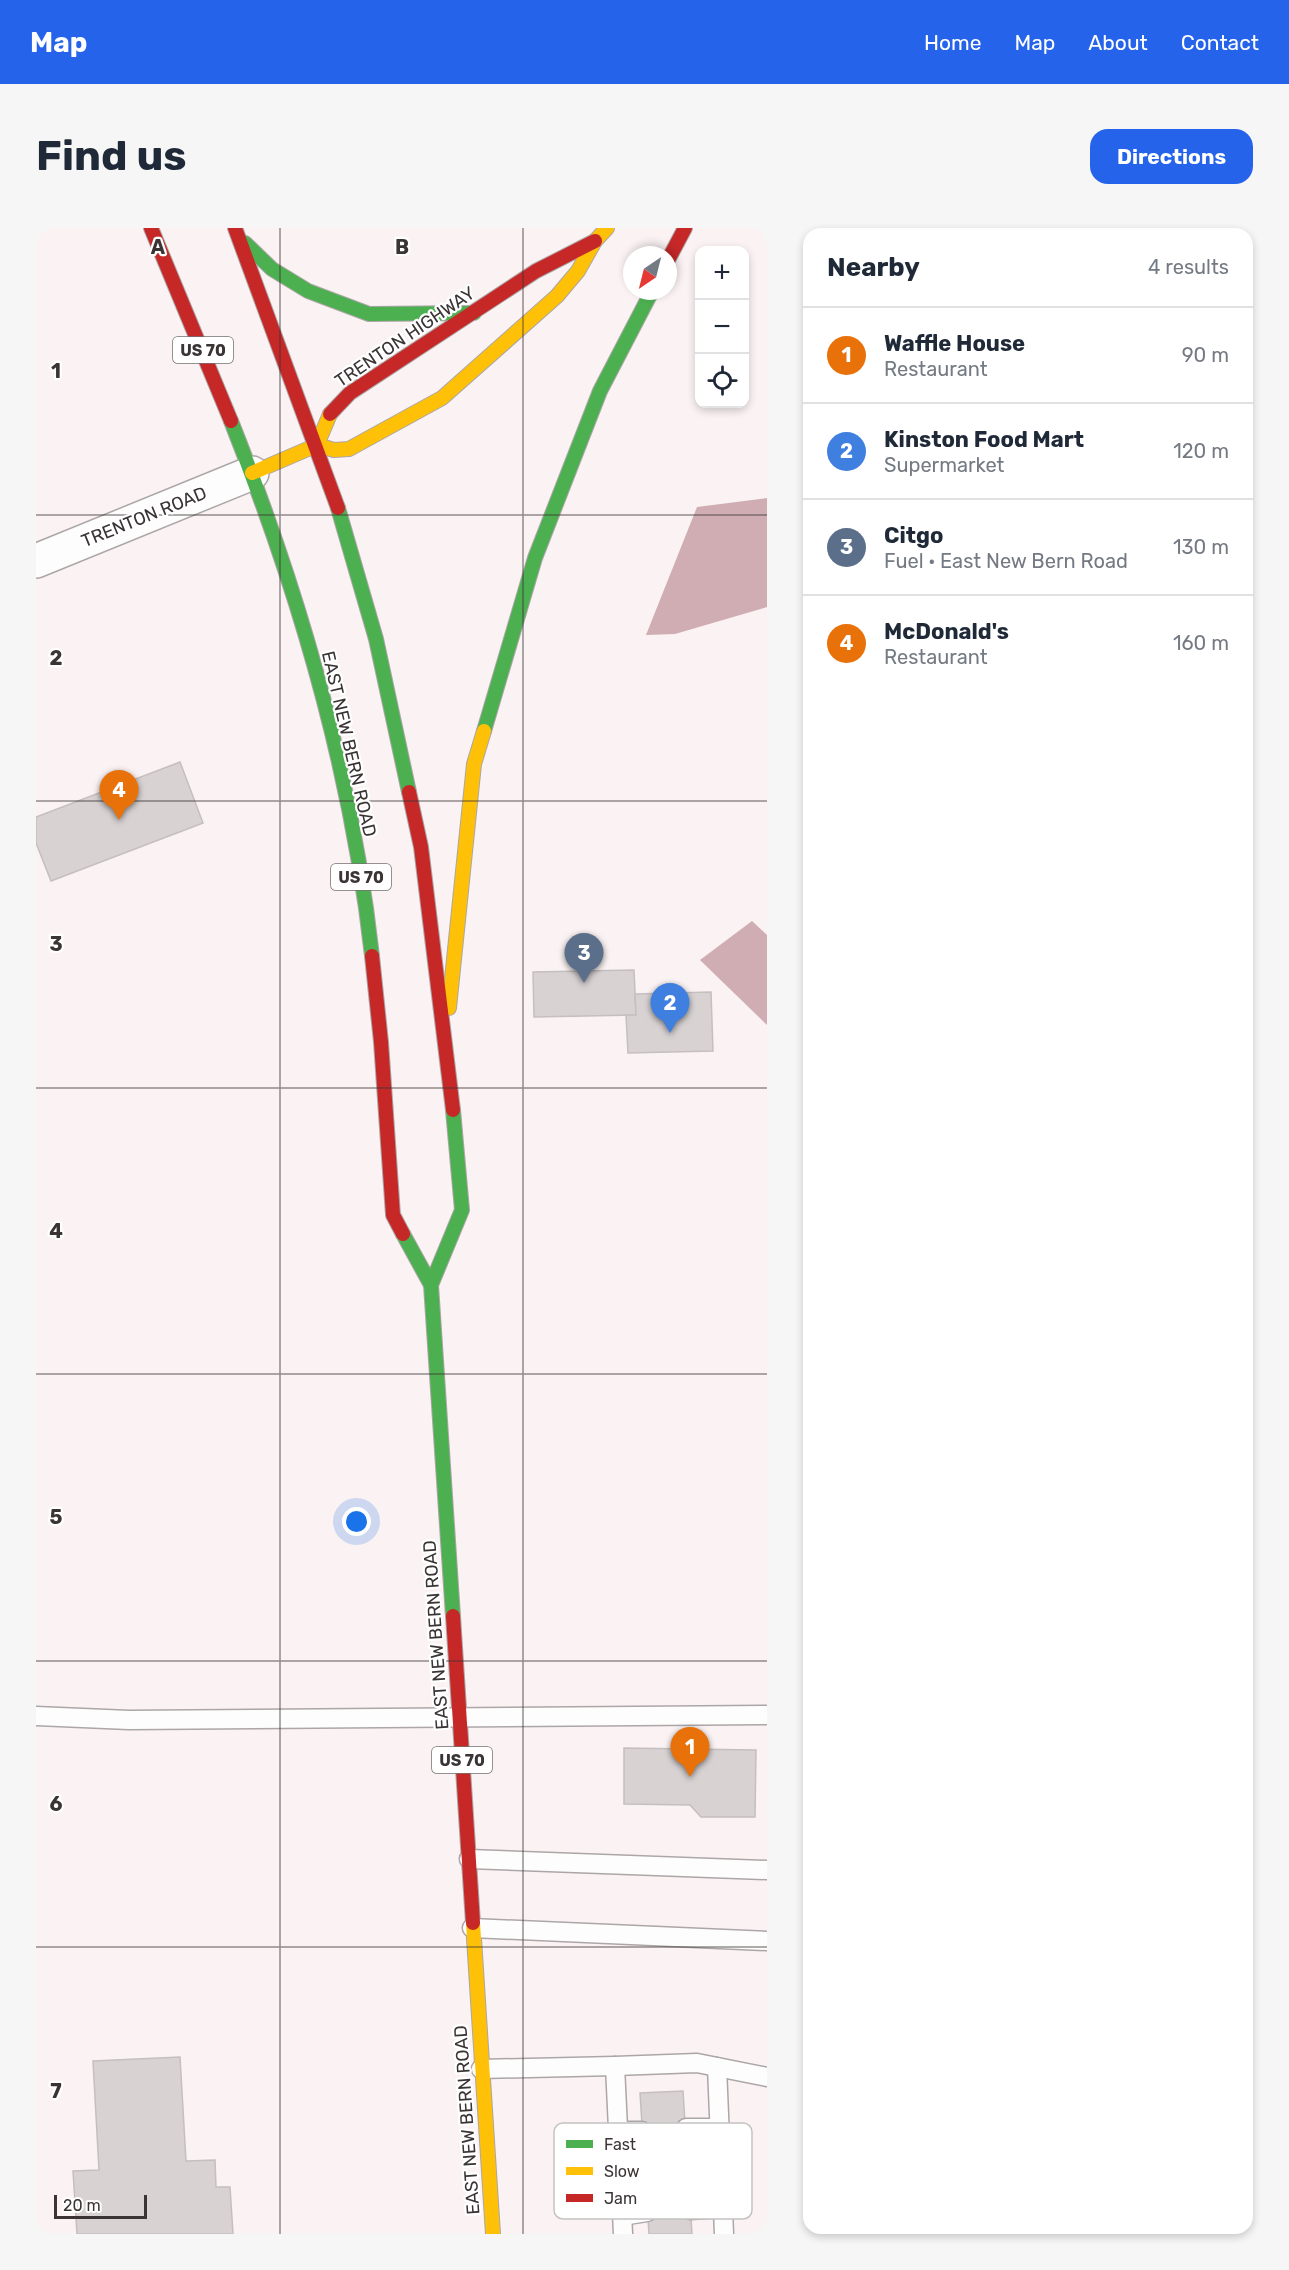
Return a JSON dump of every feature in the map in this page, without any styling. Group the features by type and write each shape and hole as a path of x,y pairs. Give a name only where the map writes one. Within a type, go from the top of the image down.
{"main road":[{"name":"EAST NEW BERN ROAD","path":"151,228 186,307 252,473 294,590 341,771 367,912 381,1042 393,1215 431,1286 493,2234"},
{"name":"TRENTON HIGHWAY","path":"595,241 536,271 350,393 326,418 317,445 334,450 349,449 442,398 557,296 578,271 595,241 607,228"},
{"path":"675,246 684,228"},
{"name":"EAST NEW BERN ROAD","path":"238,233 317,445 348,537 376,639 421,847 446,1037 462,1210 431,1286"},
{"path":"238,233 272,269 308,291 369,314 474,313"},
{"path":"446,1037 474,764 535,558 600,391 647,300"},
{"path":"252,473 317,445"}],"street":[{"name":"TRENTON ROAD","path":"36,561 252,473"}],"lane":[{"path":"36,1716 129,1720 767,1715"},
{"path":"469,1859 767,1870"},
{"path":"472,1928 767,1941"},
{"path":"481,2069 698,2063 767,2077"},
{"path":"615,2066 618,2123"},
{"path":"717,2067 720,2123"},
{"path":"723,2219 724,2234"}],"shaded area":[{"path":"767,498 767,607 675,634 646,635 697,507"},
{"path":"752,921 767,935 767,1025 700,960"}],"building":[{"path":"180,762 203,823 51,881 36,843 36,817"},
{"path":"634,970 636,1015 534,1017 533,972"},
{"path":"711,992 713,1051 628,1053 626,1015 636,1015 635,994"},
{"path":"624,1748 756,1750 755,1817 701,1817 690,1805 624,1804"},
{"path":"180,2057 186,2161 215,2160 216,2187 230,2187 233,2234 77,2234 73,2171 99,2170 93,2061"},
{"path":"683,2091 685,2123 642,2123 640,2093"},
{"path":"648,2219 691,2219 692,2234 649,2234"}],"traffic: fast":[{"path":"245,243 272,269 308,291 369,314 474,313"},
{"path":"484,731 535,558 600,391 647,300"},
{"path":"231,421 279,551 320,684 351,819 372,956"},
{"path":"338,508 376,639 409,792"},
{"path":"431,1285 462,1210 453,1110"},
{"path":"403,1234 431,1285 453,1616"}],"traffic: slow":[{"path":"330,414 317,445 334,450 349,449 442,398 557,296 578,271 595,241 607,228"},
{"path":"252,473 317,445"},
{"path":"449,1008 474,764 484,731"},
{"path":"473,1923 493,2234"}],"traffic: jam":[{"path":"151,228 231,421"},
{"path":"235,228 338,508"},
{"path":"675,246 685,228"},
{"path":"330,414 350,393 536,271 595,241"},
{"path":"409,792 421,847 453,1110"},
{"path":"372,956 381,1042 393,1215 403,1234"},
{"path":"453,1616 473,1923"}],"place":[{"name":"McDonald's","path":"119,820"},
{"name":"Citgo","path":"584,983"},
{"name":"Kinston Food Mart","path":"670,1033"},
{"name":"Waffle House","path":"690,1777"}]}
